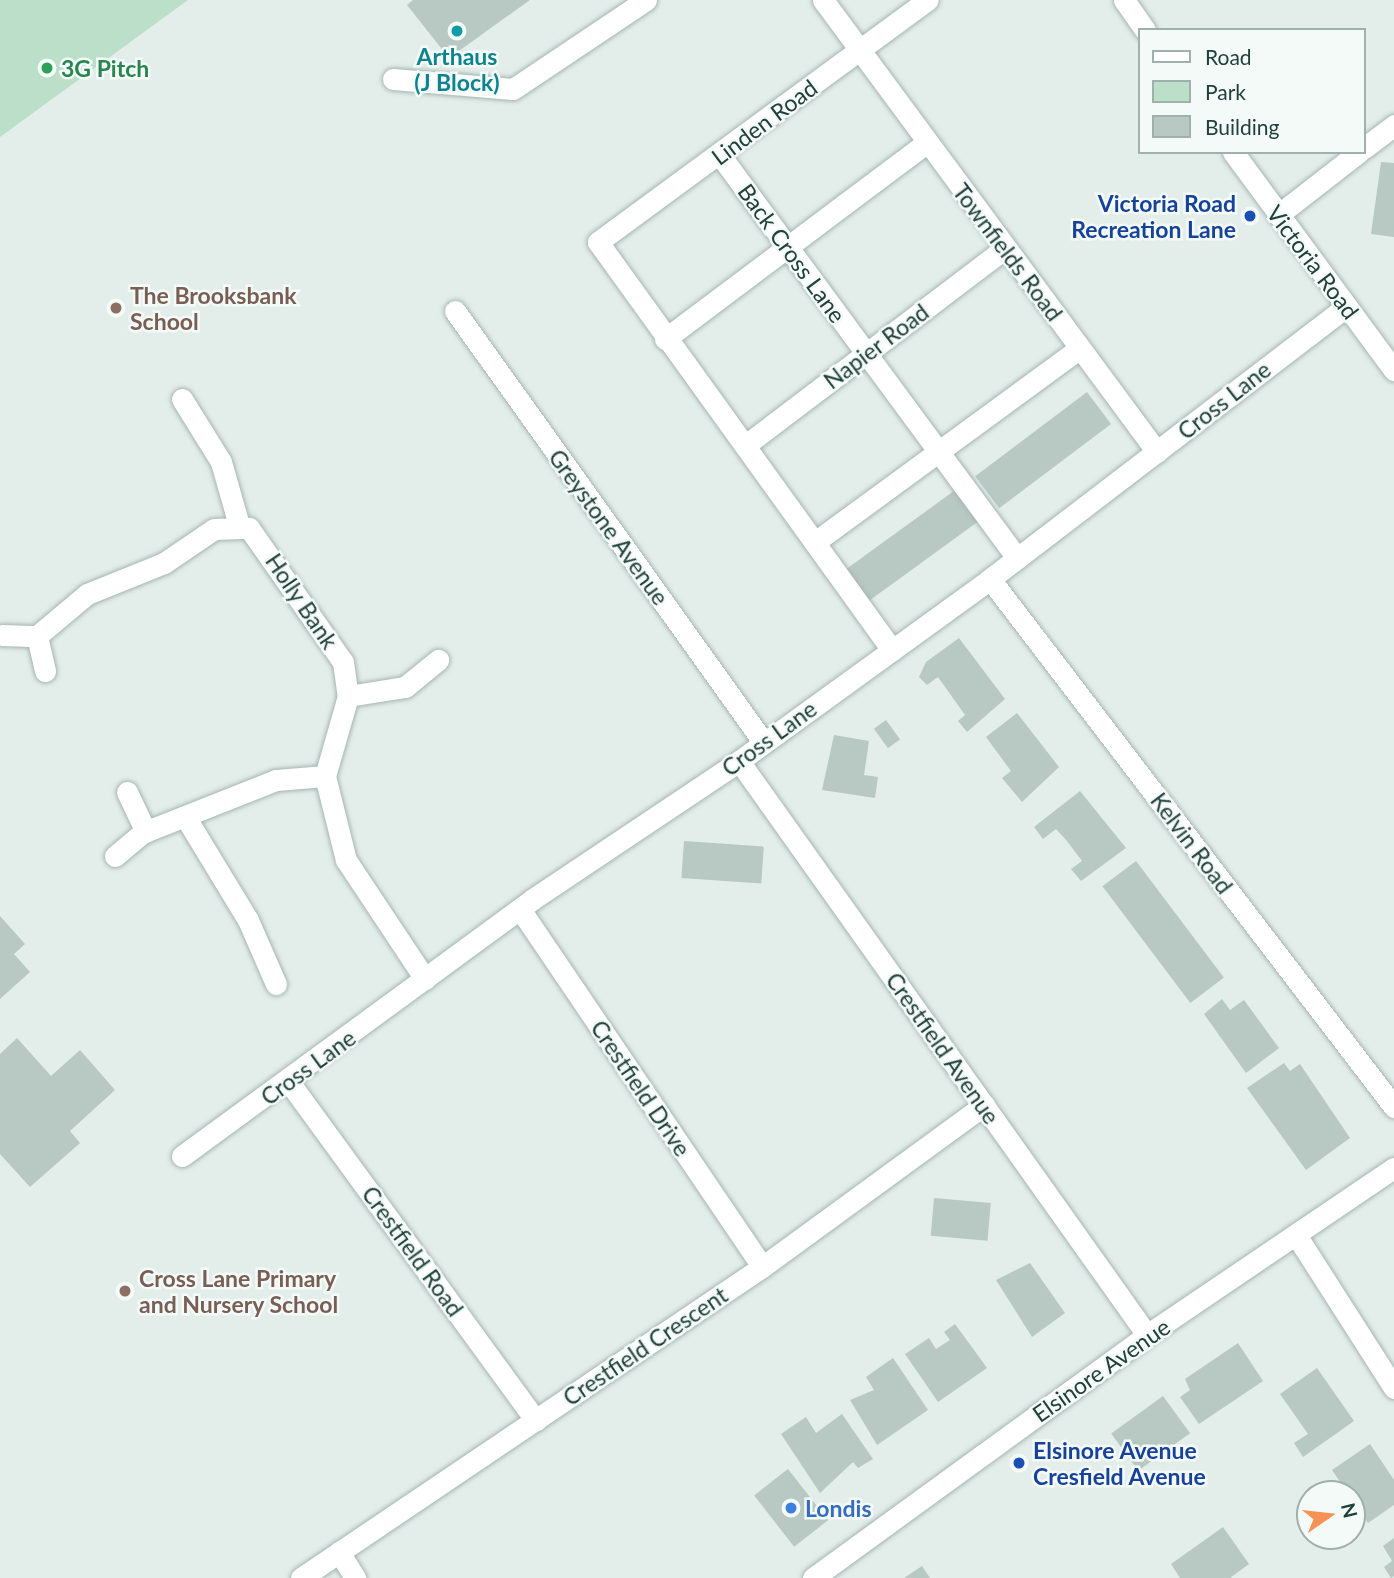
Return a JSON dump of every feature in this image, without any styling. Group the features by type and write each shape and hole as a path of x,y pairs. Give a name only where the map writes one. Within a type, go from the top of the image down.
{"street":[{"path":"393,79 513,89 646,0"},
{"name":"Townfields Road","path":"823,0 1157,452"},
{"name":"Linden Road","path":"665,339 597,242 720,155 928,0"},
{"path":"1124,0 1145,28"},
{"path":"1366,146 1394,125"},
{"path":"892,650 747,444 665,339 927,142"},
{"name":"Victoria Road","path":"1234,154 1394,370"},
{"path":"1278,215 1356,154"},
{"name":"Back Cross Lane","path":"720,155 866,354 941,449 1017,558"},
{"name":"Napier Road","path":"747,444 1005,248"},
{"name":"Cross Lane","path":"182,1156 289,1082 520,909 739,761 990,579 1347,306"},
{"name":"Greystone Avenue","path":"455,311 764,743"},
{"path":"815,542 1080,348"},
{"path":"2,635 37,636 87,594 164,563 214,529 239,525 221,462 182,399"},
{"name":"Holly Bank","path":"239,525 259,537 313,612 343,662 348,696 325,776"},
{"name":"Kelvin Road","path":"990,579 1394,1107"},
{"path":"37,636 45,671"},
{"path":"348,696 405,687 438,660"},
{"name":"Crestfield Avenue","path":"739,761 1147,1335"},
{"path":"115,856 146,832 276,780 325,776 346,860 425,979"},
{"path":"127,792 146,832"},
{"path":"186,818 248,920 276,984"},
{"name":"Crestfield Drive","path":"520,909 762,1267"},
{"name":"Crestfield Road","path":"289,1082 536,1421"},
{"name":"Crestfield Crescent","path":"300,1578 762,1267 984,1105"},
{"name":"Elsinore Avenue","path":"817,1577 1147,1335 1298,1238 1394,1168"},
{"path":"1298,1238 1394,1388"},
{"path":"339,1552 355,1578"}],"green space":[{"name":"3G Pitch","path":"0,0 188,0 0,137"}],"building":[{"name":"Arthaus (J Block)","path":"413,0 530,0 449,58 407,5"},
{"path":"1381,162 1394,163 1394,237 1371,234"},
{"path":"1087,392 1111,424 999,508 975,476"},
{"path":"958,488 981,520 868,602 845,570"},
{"path":"959,638 1005,699 967,732 958,721 965,715 938,677 927,685 919,677 926,662"},
{"path":"1017,713 1059,767 1022,802 1002,778 1011,771 986,737"},
{"path":"886,720 900,739 888,748 874,729"},
{"path":"834,735 869,741 864,775 878,777 875,798 822,790"},
{"path":"1080,791 1126,848 1081,881 1071,869 1082,861 1067,841 1056,829 1043,839 1034,827"},
{"path":"684,841 764,847 761,883 681,878"},
{"path":"1136,861 1224,978 1190,1003 1102,886"},
{"path":"0,916 25,944 14,954 30,972 0,999"},
{"path":"1222,999 1230,1010 1244,1000 1279,1048 1246,1073 1204,1014"},
{"path":"17,1038 51,1076 80,1050 115,1090 70,1131 80,1143 30,1187 0,1154 0,1054"},
{"path":"1284,1063 1290,1071 1300,1064 1350,1138 1306,1170 1247,1088"},
{"path":"934,1198 991,1203 987,1241 931,1236"},
{"path":"1030,1263 1065,1313 1032,1337 996,1280"},
{"path":"955,1324 987,1368 938,1402 905,1354 929,1338 936,1349 950,1340 944,1332"},
{"path":"1238,1343 1263,1381 1199,1424 1180,1397 1190,1390 1185,1379"},
{"path":"893,1358 928,1410 877,1445 850,1400 874,1390 866,1377"},
{"path":"1317,1368 1354,1421 1303,1457 1294,1443 1308,1434 1280,1394"},
{"path":"1163,1396 1190,1433 1138,1471 1111,1434"},
{"path":"842,1414 873,1459 858,1468 853,1462 820,1493 781,1434 806,1417 816,1433"},
{"path":"1370,1444 1394,1480 1394,1505 1368,1523 1366,1480 1339,1480 1332,1470"},
{"name":"Londis","path":"788,1469 828,1520 794,1547 754,1495"},
{"path":"1223,1527 1249,1564 1230,1578 1180,1578 1171,1564"},
{"path":"1394,1538 1394,1576 1391,1578 1384,1567 1392,1561 1383,1546"},
{"path":"922,1566 930,1578 904,1578"}],"place":[{"name":"Arthaus (J Block)","path":"457,31"},
{"name":"3G Pitch","path":"47,68"},
{"name":"Victoria Road Recreation Lane","path":"1250,216"},
{"name":"The Brooksbank School","path":"116,308"},
{"name":"Cross Lane Primary and Nursery School","path":"125,1291"},
{"name":"Elsinore Avenue Cresfield Avenue","path":"1019,1463"},
{"name":"Londis","path":"791,1508"}]}
